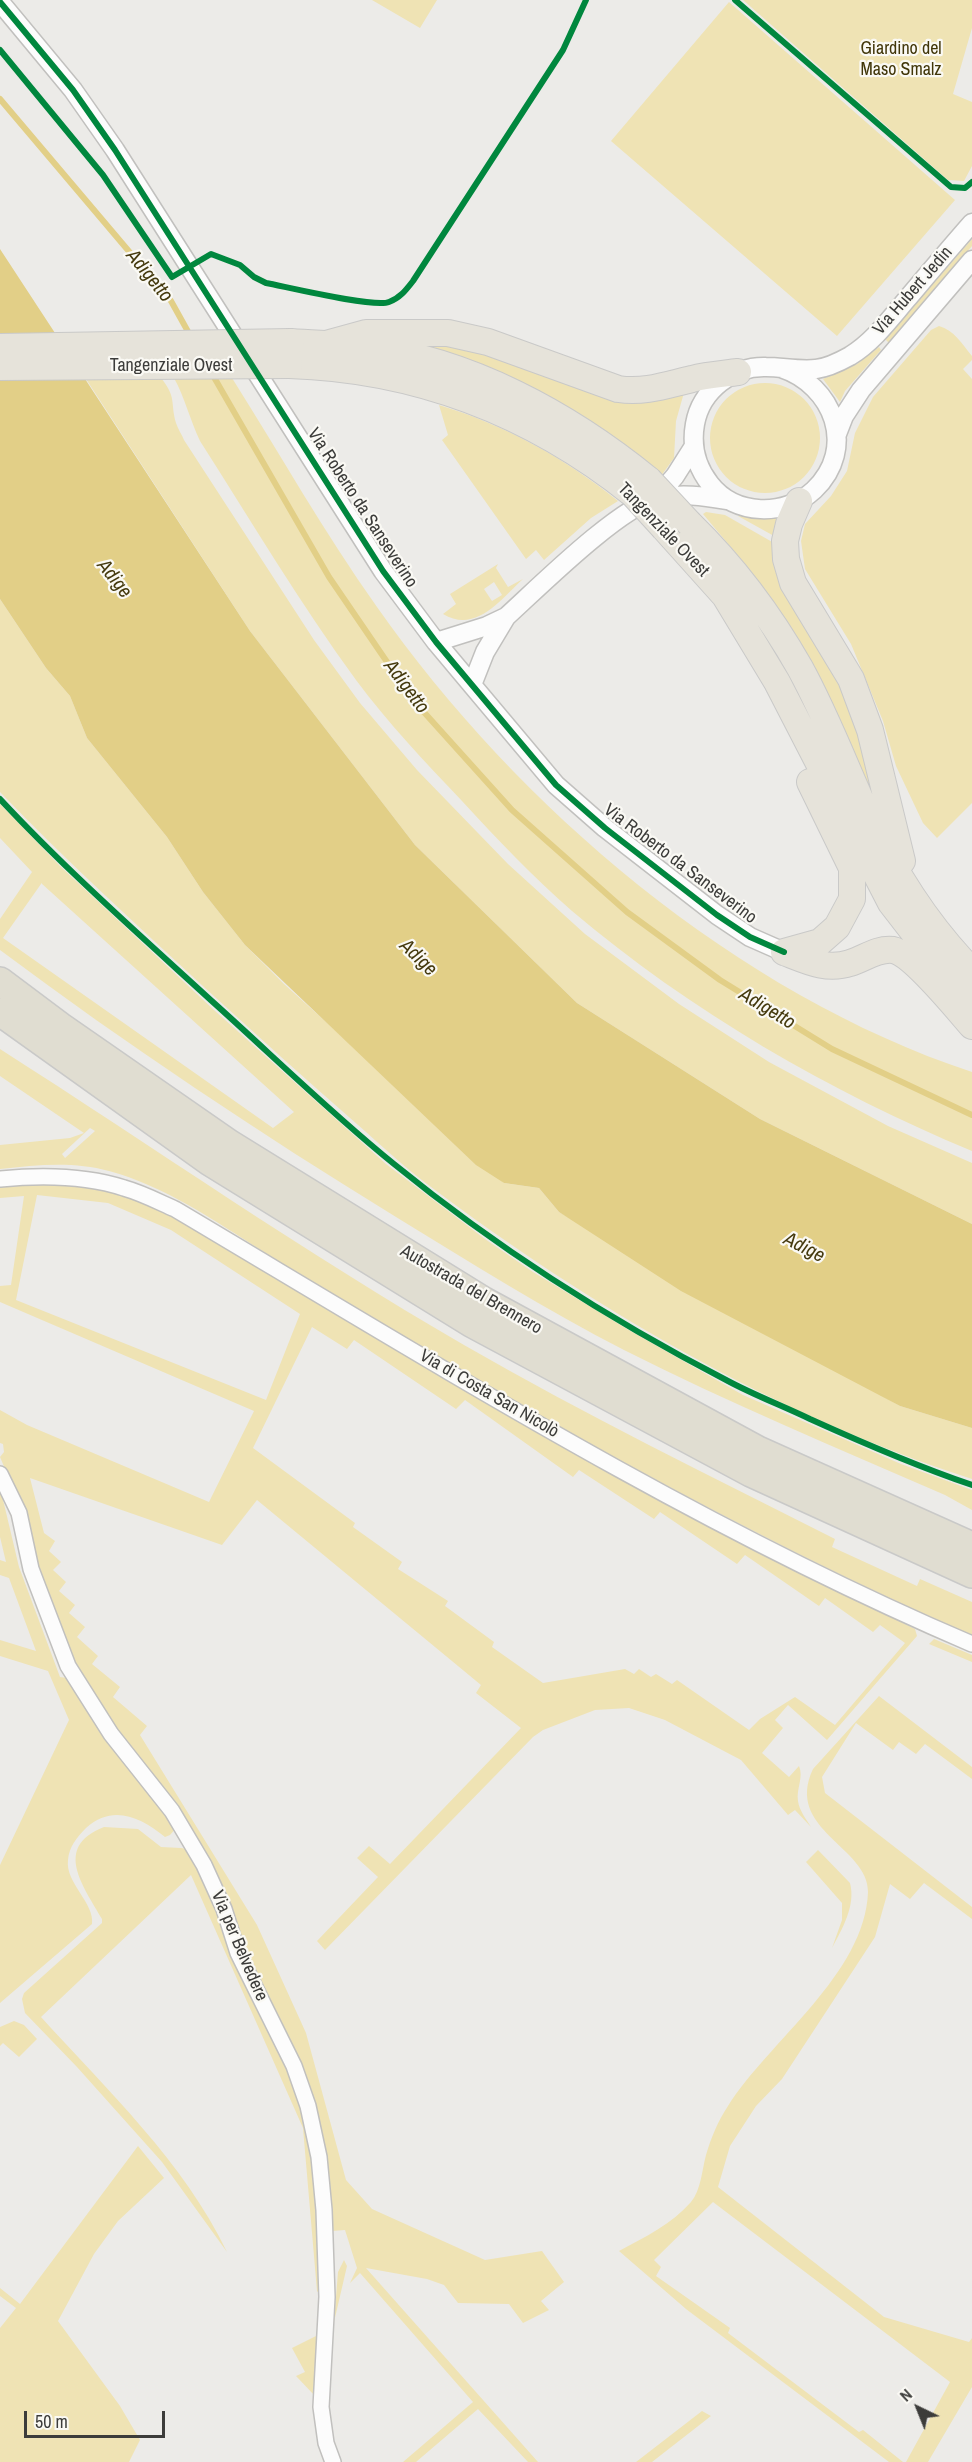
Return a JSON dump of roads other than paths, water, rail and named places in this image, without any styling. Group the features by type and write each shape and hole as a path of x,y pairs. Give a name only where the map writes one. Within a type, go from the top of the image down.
{"highway":[{"path":"326,344 366,333 448,333 488,342 618,389 631,391 648,390 691,379 738,372"},
{"name":"Tangenziale Ovest","path":"0,367 290,353 326,344 366,347 423,360 486,380 575,425 614,451 646,491 664,528 725,596 777,682 891,903 939,965 972,1001"},
{"name":"Tangenziale Ovest","path":"0,347 290,353 452,393 538,430 587,460 646,491 690,524 743,582 800,668 872,824 909,891 928,922 972,971"},
{"path":"800,501 789,524 785,541 786,559 793,583 850,679 870,730 909,891"},
{"path":"784,952 820,942 837,927 852,899 852,868 800,760 798,725"},
{"path":"784,952 820,966 849,964 872,953 893,950 910,959 972,1026"},
{"name":"Autostrada del Brennero","path":"0,981 60,1026 230,1144 484,1301 758,1450 972,1546"},
{"name":"Autostrada del Brennero","path":"0,1012 210,1162 471,1323 752,1473 972,1574"}],"street":[{"name":"Via Roberto da Sanseverino","path":"0,2 73,90 116,150 383,571 472,686 556,784 605,828 717,915 750,937 784,952"},
{"name":"Via Hubert Jedin","path":"972,223 876,336 849,357 817,369 766,366 738,372 725,378 706,397 696,420 694,446 705,477 720,494 740,506 764,510 776,509 800,501 817,487 830,468 837,434 844,416 861,390 972,260"},
{"name":"Via Hubert Jedin","path":"781,368 795,373 818,390 831,412 837,434"},
{"name":"Via Hubert Jedin","path":"436,642 487,626 506,617 605,530 639,507 646,491 675,476 694,446"},
{"name":"Via Hubert Jedin","path":"646,491 729,500"},
{"name":"Via Hubert Jedin","path":"472,686 485,652 506,617"},
{"name":"Via di Costa San Nicolò","path":"0,1179 30,1176 80,1178 124,1188 176,1209 606,1463 764,1546 972,1644"},
{"name":"Via per Belvedere","path":"0,1473 19,1513 31,1569 68,1666 111,1734 172,1811 204,1865 225,1909 238,1953 294,2066 308,2106 319,2157 324,2210 327,2297 321,2407 326,2443 333,2462"}],"water":[{"name":"Adige","path":"0,249 250,631 415,845 577,1003 760,1119 972,1224 972,1428 900,1406 681,1291 559,1212 539,1188 504,1183 476,1165 245,945 203,892 167,837 87,738 70,696 46,668 0,599"}],"waterway":[{"name":"Adigetto","path":"0,99 171,301 191,337"},
{"name":"Adigetto","path":"211,372 329,577 413,700 512,810 627,912 720,980 832,1049 972,1115"}],"park label":[{"name":"Giardino del Maso Smalz","path":"901,59"}]}
